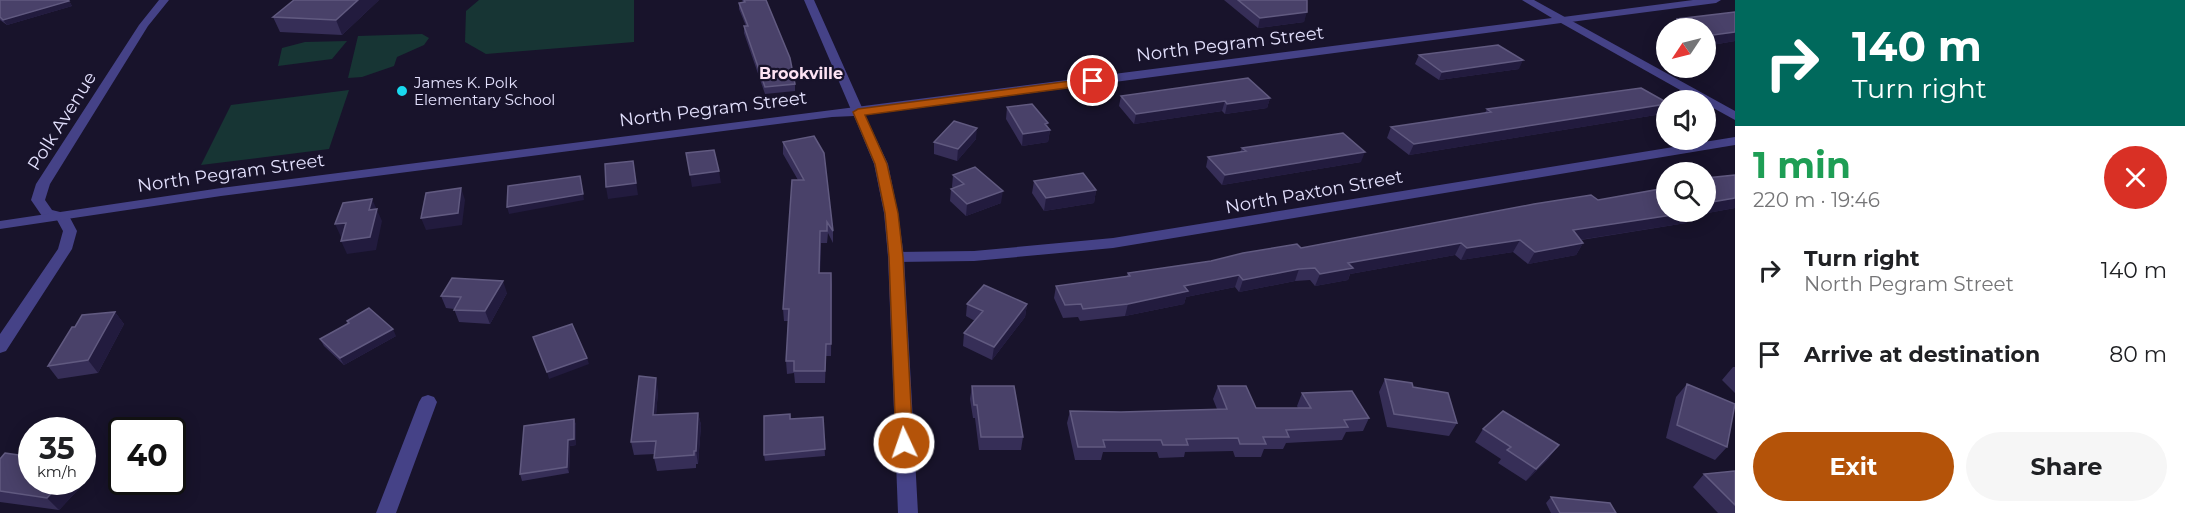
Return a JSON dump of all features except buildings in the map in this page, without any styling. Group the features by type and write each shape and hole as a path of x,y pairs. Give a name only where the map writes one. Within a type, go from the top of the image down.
{"street":[{"name":"Polk Avenue","path":"63,217 47,213 38,200 43,184 144,25 164,0"},
{"path":"809,0 881,164 891,213 896,257 908,513"},
{"path":"1527,0 1735,116"},
{"name":"North Pegram Street","path":"0,225 257,188 1716,0"},
{"name":"North Paxton Street","path":"896,257 974,256 1113,243 1735,141"},
{"path":"0,347 65,249 70,231 63,217"},
{"path":"386,513 428,402"}],"green space":[{"path":"479,0 634,0 634,42 486,54 465,42 466,11"},
{"path":"422,34 429,38 424,45 397,57 394,66 362,77 348,78 358,36"},
{"path":"347,41 332,59 278,66 282,48 305,42"},
{"path":"349,90 329,149 201,165 231,105"}],"place":[{"name":"James K. Polk Elementary School","path":"402,91"}],"district":[{"name":"Brookville","path":"801,73"}],"route":[{"path":"904,443 896,257 891,213 881,164 858,112 1093,81"}]}
